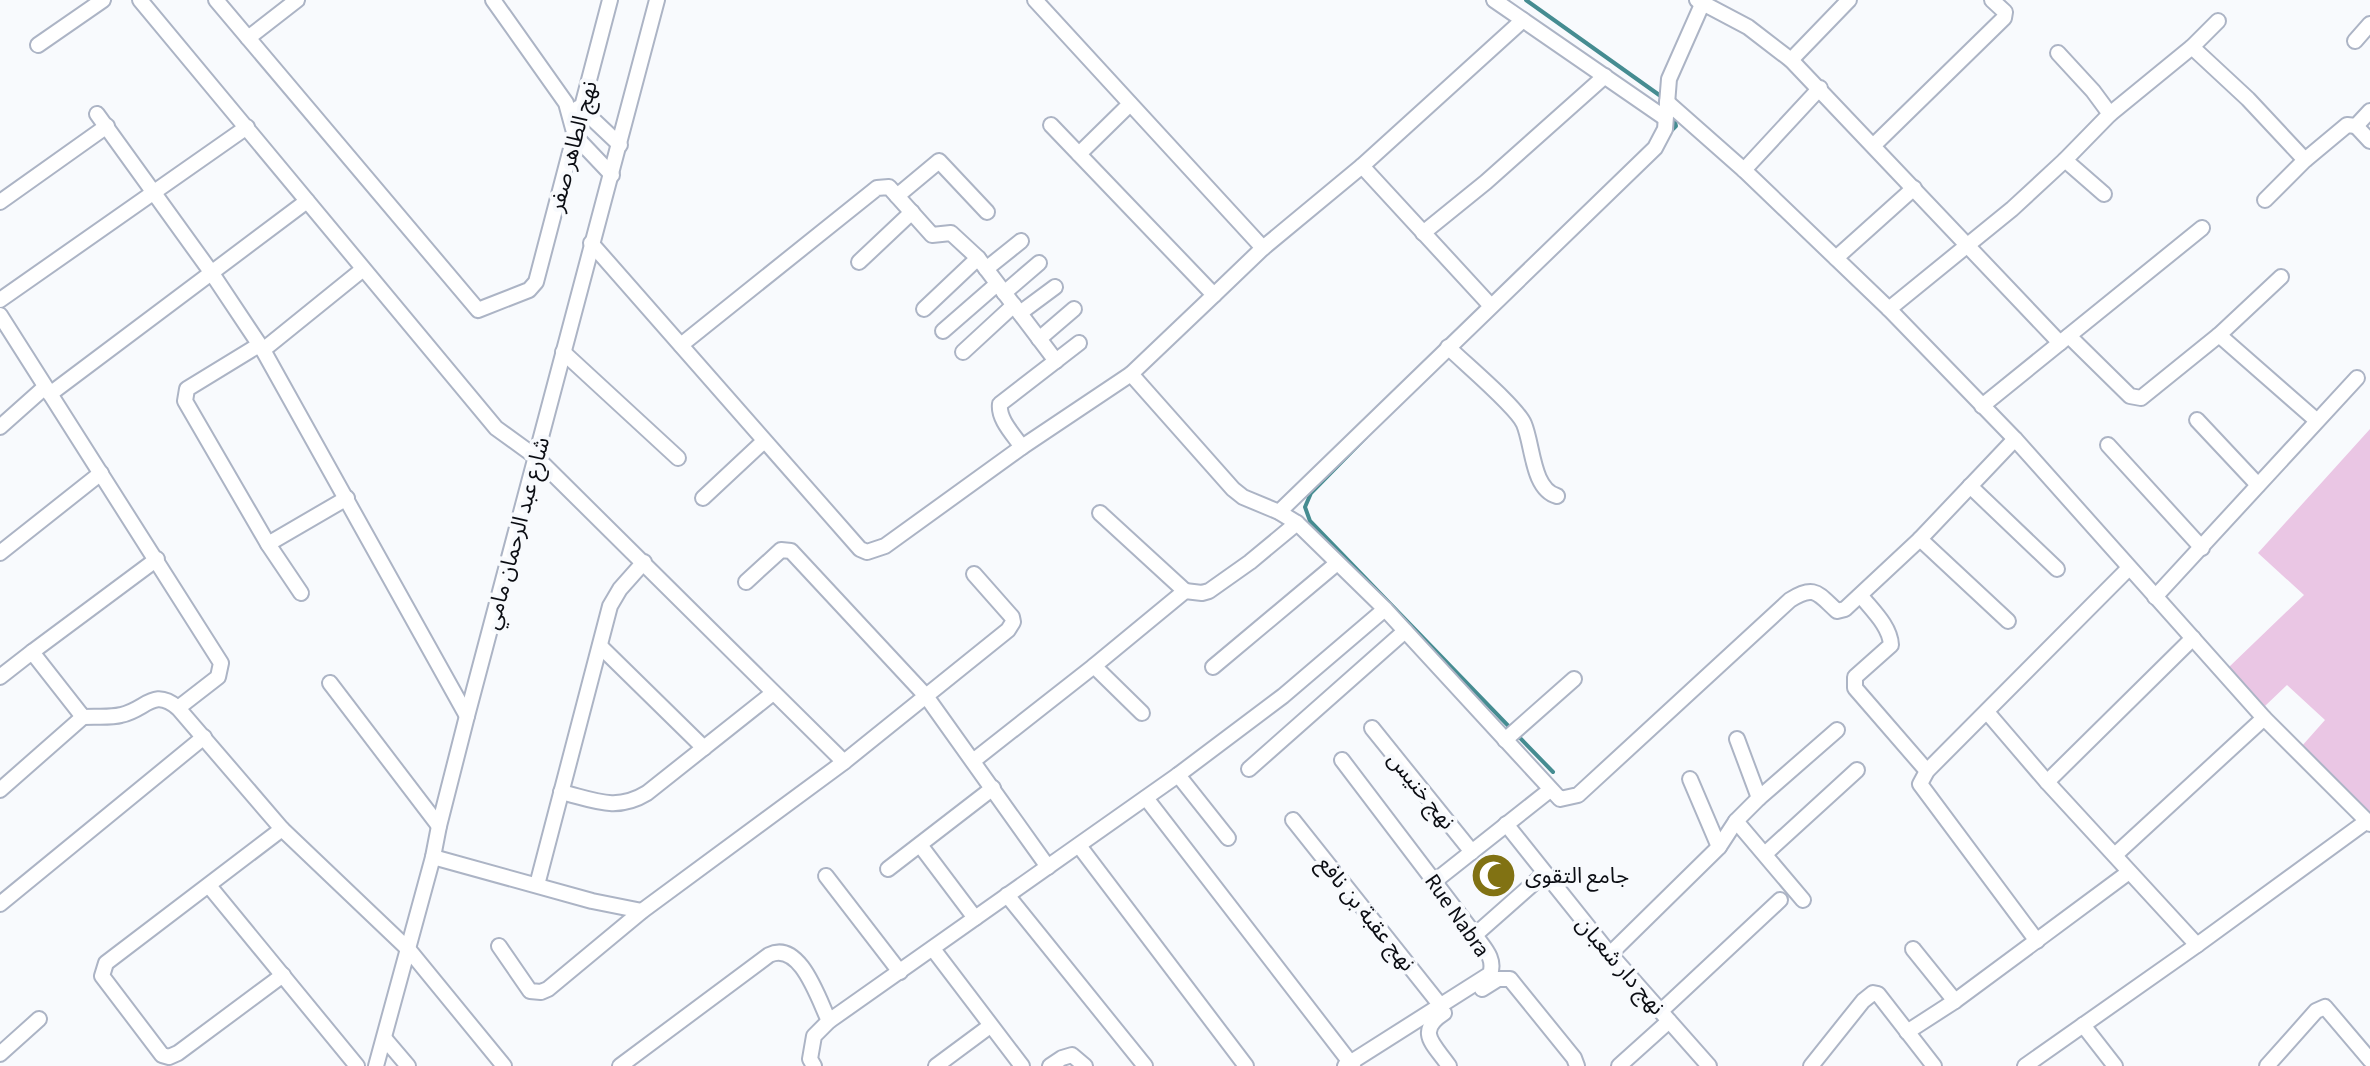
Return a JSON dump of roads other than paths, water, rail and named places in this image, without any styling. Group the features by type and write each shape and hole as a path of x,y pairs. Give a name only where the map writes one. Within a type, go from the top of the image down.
{"street":[{"path":"38,45 103,0"},
{"path":"140,0 496,428 536,457 844,762"},
{"path":"216,0 248,38 297,0"},
{"path":"493,0 566,103 575,136 612,175"},
{"name":"نهج الطاهر صفر","path":"248,38 475,308 483,310 529,290 538,278 610,0"},
{"name":"شارع عبد الرحمان مامي","path":"376,1066 657,0"},
{"path":"1035,0 1263,248"},
{"path":"1494,0 1665,118"},
{"path":"1791,60 1849,0"},
{"path":"1874,145 2004,18 2005,12 1992,0"},
{"path":"1279,512 1655,148 1662,138 1669,79 1701,1 1748,27 1791,60 1966,246 2065,340 2136,398 2141,398 2219,335 2281,277"},
{"path":"591,243 860,549 867,552 885,546 1022,447 1131,374 1263,248 1362,166 1523,20"},
{"path":"1889,309 1929,274 1986,232 2110,114 2192,47 2218,21"},
{"path":"2355,41 2370,24"},
{"path":"2192,47 2248,99 2305,160"},
{"path":"2058,53 2110,114"},
{"path":"1423,233 1486,182 1605,76"},
{"path":"1744,170 1820,88"},
{"path":"1667,102 1744,170 1889,309 2015,439 2264,718 2368,822 2025,1066"},
{"path":"566,103 583,110 620,145"},
{"path":"1079,154 1130,104"},
{"path":"2356,126 2370,111"},
{"path":"97,114 261,347 467,716"},
{"path":"1051,125 1214,295"},
{"path":"2265,200 2305,160 2347,125 2356,126 2370,141"},
{"path":"0,202 107,126"},
{"path":"0,300 247,127"},
{"path":"2065,160 2104,194"},
{"path":"897,196 939,161 987,212"},
{"path":"1362,166 1491,306"},
{"path":"681,345 877,188 889,187 932,235 951,233 982,263 1056,361"},
{"path":"1836,258 1914,188"},
{"path":"0,427 307,201"},
{"path":"859,262 912,212"},
{"path":"1982,406 2202,228"},
{"path":"924,309 982,263 1021,241"},
{"path":"963,352 1039,263"},
{"path":"301,593 268,544 184,397 187,389 261,347 362,270"},
{"path":"943,331 1009,299 1055,287"},
{"path":"1039,339 1074,309"},
{"path":"0,315 221,663 218,677 178,708"},
{"path":"2219,335 2316,420"},
{"path":"1022,447 1003,419 1000,404 1079,343"},
{"path":"1448,347 1523,420 1540,480 1545,489 1557,496"},
{"path":"563,352 678,458"},
{"path":"1131,374 1233,489 1255,504 1279,512 1297,523 1385,609 1560,799 1578,795 1739,646 1804,591 1819,595 1837,611 1845,609 1920,539 2015,439"},
{"path":"2155,597 2357,378"},
{"path":"2197,420 2258,485"},
{"path":"703,498 764,441"},
{"path":"2108,445 2202,548"},
{"path":"0,553 101,473"},
{"path":"1970,486 2057,569"},
{"path":"268,544 347,498"},
{"path":"1100,513 1185,591 1202,593 1250,562 1297,523"},
{"path":"1920,539 2008,621"},
{"path":"746,582 781,550 791,551 926,696 1048,867"},
{"path":"0,677 157,559"},
{"path":"537,885 613,598 644,562"},
{"path":"1213,667 1336,564"},
{"path":"2037,941 1920,788 1927,771 2129,568"},
{"path":"499,946 530,991 548,989 642,911 844,762 1008,630 1013,622 974,574"},
{"path":"973,761 1185,591"},
{"path":"1861,596 1889,632 1892,641 1855,677 1855,688 1927,771"},
{"path":"814,1066 810,1059 814,1036 829,1021 1178,775 1283,696 1385,609"},
{"path":"1249,769 1405,631"},
{"path":"2047,782 2193,638"},
{"path":"600,646 704,748"},
{"path":"32,652 83,717"},
{"path":"1094,666 1142,713"},
{"path":"1505,740 1574,679"},
{"path":"330,683 439,826"},
{"path":"561,792 610,804 634,801 773,693"},
{"path":"0,790 83,717 120,716 157,699 167,699 204,737 282,829 409,950 504,1066"},
{"path":"1987,712 2197,945"},
{"path":"2115,855 2264,718"},
{"name":"نهج خنيس","path":"1372,728 1472,852"},
{"path":"1610,954 1719,847 1736,821 1759,798 1837,730"},
{"path":"0,904 204,737"},
{"path":"1737,739 1759,798"},
{"name":"Rue Nabra","path":"1342,760 1475,935 1490,957 1492,969 1490,974 1349,1065"},
{"path":"1765,854 1857,770"},
{"path":"1178,775 1228,838"},
{"path":"1690,779 1719,847"},
{"path":"888,869 993,788"},
{"path":"1435,881 1550,790"},
{"path":"1146,798 1349,1065"},
{"name":"نهج عقبة بن نافع","path":"1293,820 1441,1006"},
{"path":"1736,821 1803,900"},
{"name":"نهج دار شعبان","path":"1506,824 1610,954 1709,1066"},
{"path":"282,829 210,887 106,963 101,971 162,1055 169,1057 283,975"},
{"path":"920,845 975,918"},
{"path":"1080,847 1246,1066"},
{"path":"433,857 642,911"},
{"path":"1907,1032 1955,1001 2129,872"},
{"path":"1475,935 1544,874"},
{"path":"826,876 900,972"},
{"path":"210,887 357,1066"},
{"path":"1007,895 1145,1066"},
{"path":"1619,1066 1780,900"},
{"path":"933,949 1022,1066"},
{"path":"1913,949 1955,1001"},
{"path":"620,1066 778,950 787,952 799,961 829,1021"},
{"path":"1449,1066 1428,1036 1427,1028 1431,1022 1504,978 1510,979 1574,1058 1577,1066"},
{"path":"1811,1066 1863,1001 1873,993 1878,994 1934,1066"},
{"path":"2267,1066 2316,1011 2325,1007 2370,1060"},
{"path":"0,1054 39,1019"},
{"path":"2083,1025 2115,1066"},
{"path":"936,1066 990,1026"},
{"path":"385,1039 408,1066"},
{"path":"1050,1066 1072,1055 1085,1066"}],"waterway":[{"path":"1526,0 1662,97"},
{"path":"1668,134 1676,126 1673,114"},
{"path":"1366,437 1311,493 1305,507 1310,521 1553,772"}],"place":[{"name":"جامع التقوى","path":"1494,875"}]}
